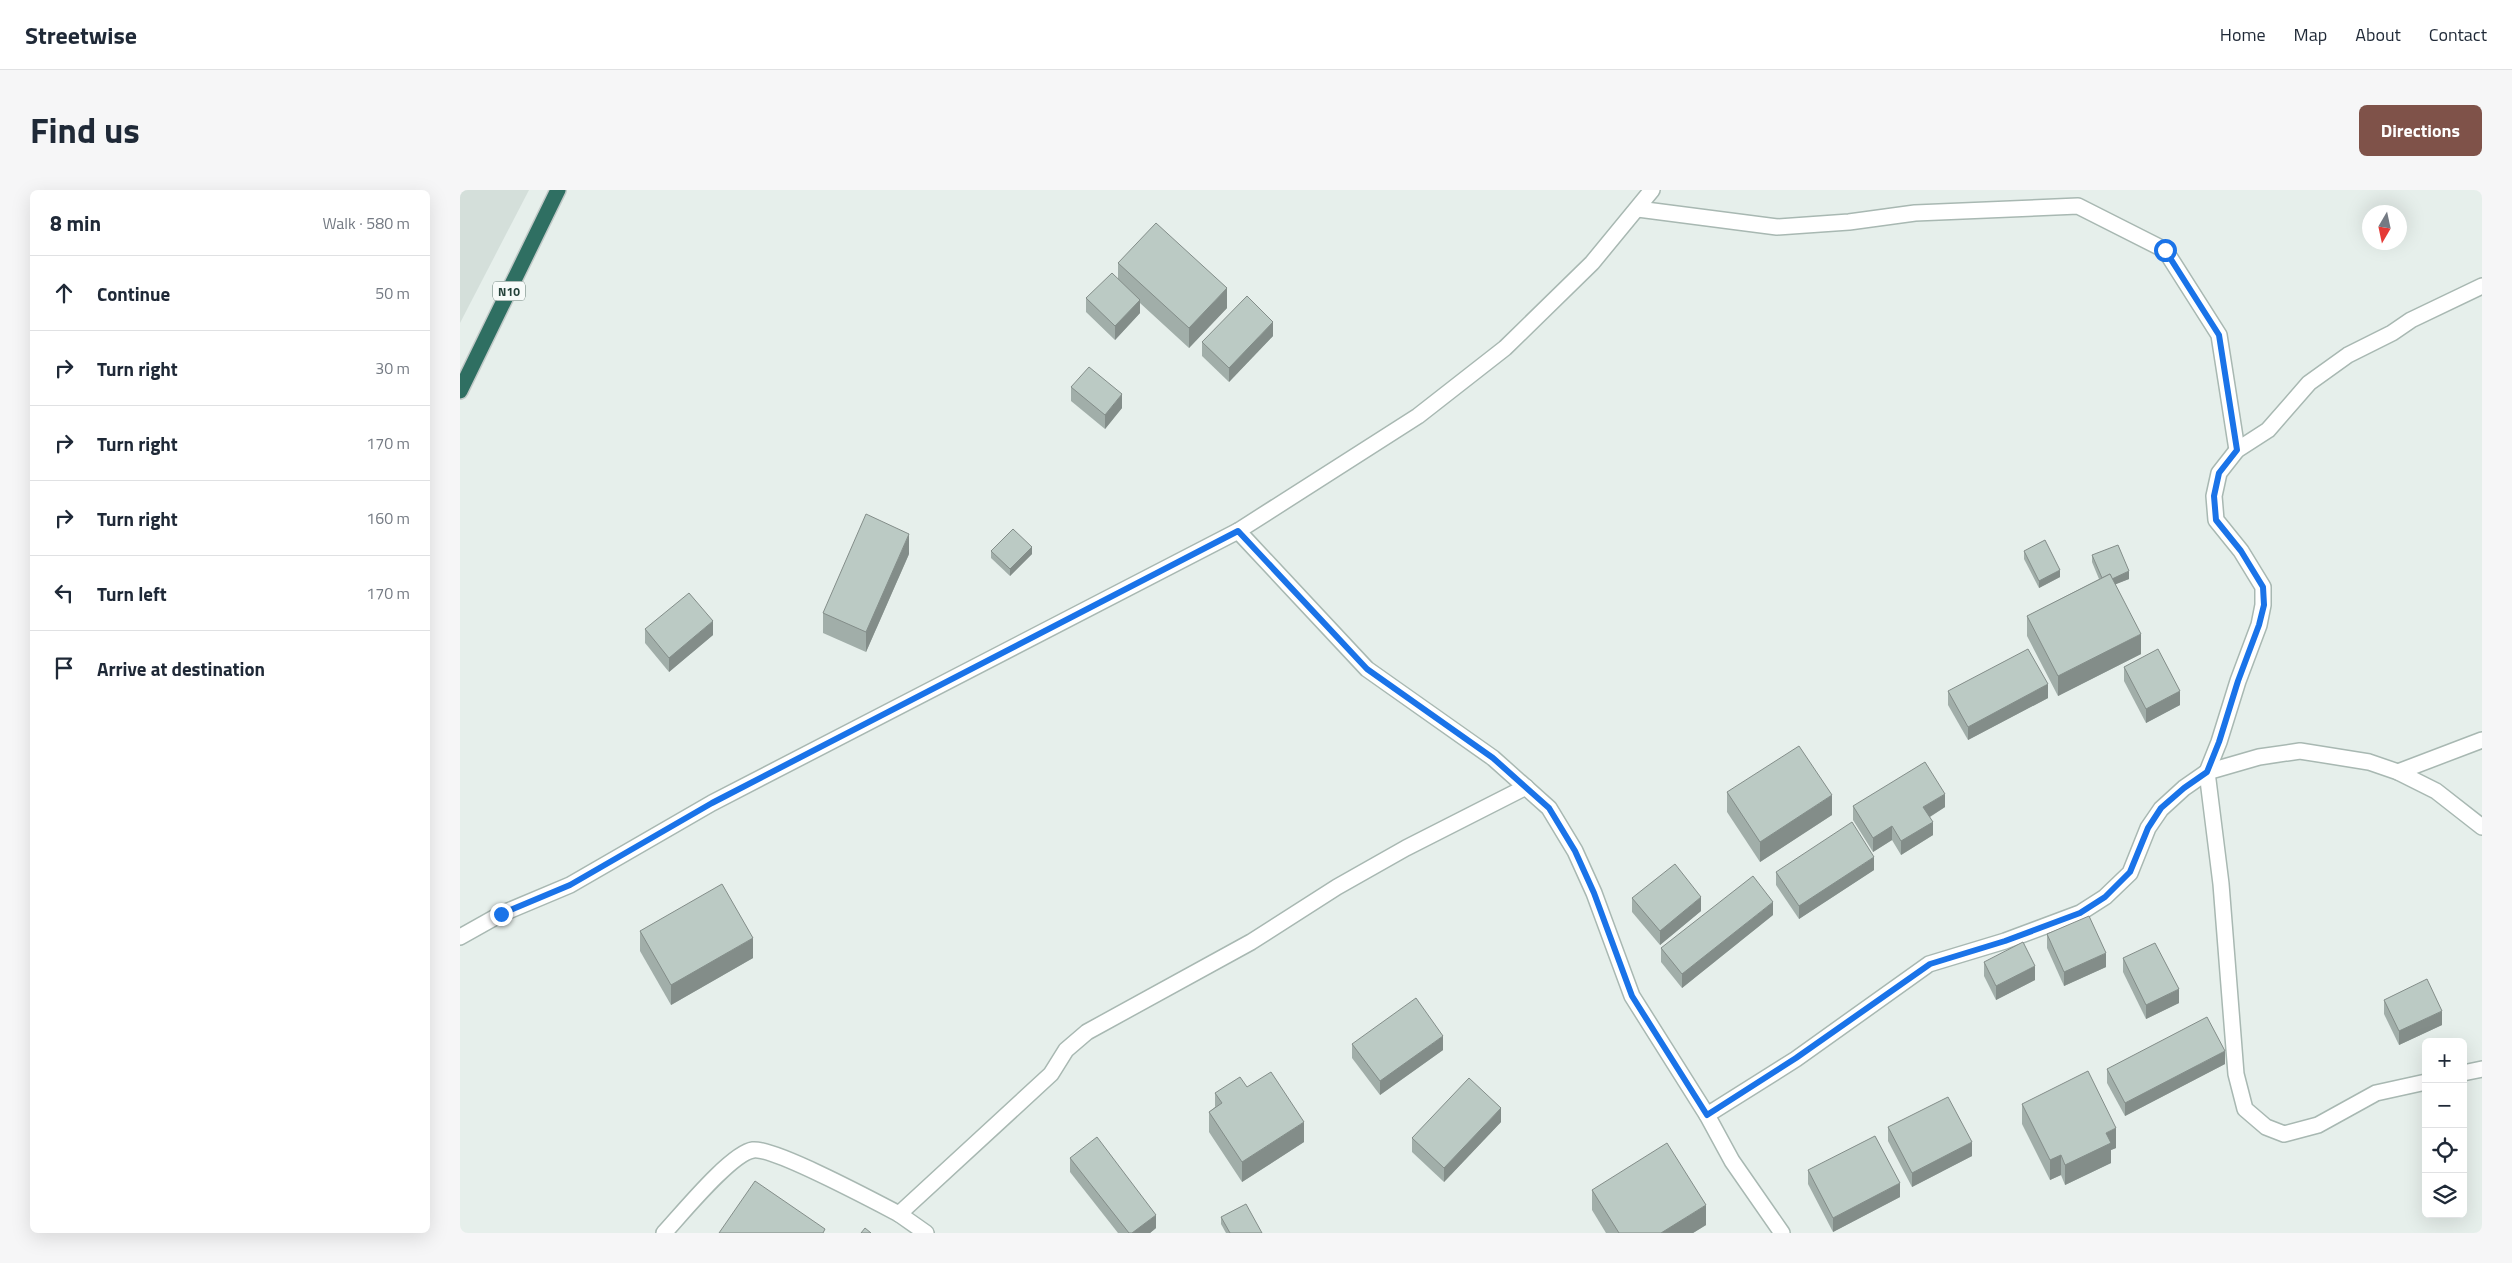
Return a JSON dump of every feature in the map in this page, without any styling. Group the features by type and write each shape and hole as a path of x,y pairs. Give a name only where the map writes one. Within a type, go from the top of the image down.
{"highway":[{"name":"N10","path":"460,391 558,190"}],"street":[{"path":"460,937 501,914 570,885 712,803 1238,531 1418,416 1505,348 1592,263 1638,210 1652,190"},
{"path":"1638,210 1777,227 1916,213 2078,206 2165,250 2219,335 2237,450"},
{"path":"2422,1083 2376,1093 2318,1124 2284,1134 2266,1127 2245,1109 2236,1074 2221,884 2207,772 2219,742 2264,605 2263,587 2241,551 2216,520 2214,496 2219,473 2237,450 2268,430 2309,382 2348,355 2392,333 2429,310 2482,286"},
{"path":"1238,531 1367,669 1493,758 1549,808 1575,851 1607,925 1632,996 1707,1115 1732,1162 1782,1233"},
{"path":"2398,772 2482,740"},
{"path":"1707,1115 1796,1058 1930,964 2005,941 2080,913 2105,897 2130,872 2148,828 2161,808 2184,788 2207,772 2259,757 2300,751 2370,762 2398,772 2436,791 2482,827"},
{"path":"899,1214 1051,1074 1066,1050 1087,1032 1251,942 1337,887 1406,848 1526,787"},
{"path":"2467,1072 2482,1069"},
{"path":"664,1233 730,1164 752,1150 768,1152 834,1181 899,1214 926,1233"}],"shaded area":[{"path":"460,190 529,190 460,323"}],"building":[{"path":"1156,223 1227,288 1189,328 1118,263"},
{"path":"1112,273 1140,300 1115,326 1086,298"},
{"path":"1247,296 1273,322 1229,368 1202,342"},
{"path":"1089,367 1122,394 1105,415 1071,387"},
{"path":"866,514 909,534 866,632 823,613"},
{"path":"1013,529 1032,547 1010,569 991,551"},
{"path":"2045,540 2060,570 2039,581 2024,551"},
{"path":"2118,545 2129,571 2112,579 2110,574 2102,578 2092,555"},
{"path":"2110,574 2141,634 2058,676 2027,616"},
{"path":"689,593 713,621 669,658 645,629"},
{"path":"2028,649 2048,684 1968,727 1948,691"},
{"path":"2158,649 2180,691 2146,709 2124,667"},
{"path":"1799,746 1832,795 1760,842 1727,792"},
{"path":"1925,762 1945,794 1923,807 1933,822 1901,841 1892,826 1873,838 1853,806"},
{"path":"1852,822 1874,857 1799,906 1776,872"},
{"path":"1675,864 1701,897 1660,931 1632,898"},
{"path":"1753,876 1773,902 1682,974 1661,948"},
{"path":"722,884 753,938 671,985 640,931"},
{"path":"2089,916 2106,953 2064,972 2047,934"},
{"path":"2023,942 2035,966 1996,986 1984,962"},
{"path":"2155,943 2179,989 2146,1005 2123,958"},
{"path":"2427,979 2442,1011 2399,1031 2384,1000"},
{"path":"1416,998 1443,1036 1380,1081 1352,1044"},
{"path":"2207,1017 2225,1051 2125,1103 2107,1069"},
{"path":"2088,1071 2116,1128 2106,1133 2111,1143 2065,1165 2061,1155 2050,1160 2022,1104"},
{"path":"1271,1072 1304,1122 1242,1162 1209,1112 1222,1103 1215,1093 1240,1077 1247,1087"},
{"path":"1469,1078 1501,1108 1444,1168 1412,1138"},
{"path":"1948,1097 1972,1142 1912,1173 1888,1127"},
{"path":"1875,1136 1900,1183 1833,1218 1808,1170"},
{"path":"1097,1137 1156,1215 1132,1233 1129,1233 1070,1158"},
{"path":"1667,1143 1706,1205 1661,1233 1619,1233 1592,1190"},
{"path":"755,1181 825,1229 823,1233 719,1233"},
{"path":"1246,1204 1262,1233 1230,1233 1221,1217"},
{"path":"865,1228 871,1233 861,1233"}],"route":[{"path":"501,914 570,885 712,803 1238,531 1367,669 1493,758 1549,808 1575,851 1594,893 1632,996 1707,1115 1796,1058 1930,964 2005,941 2080,913 2105,897 2130,872 2139,855 2148,828 2161,808 2184,788 2207,772 2259,625 2264,605 2263,587 2241,551 2216,520 2214,496 2219,473 2237,450 2219,335 2165,250"}]}
